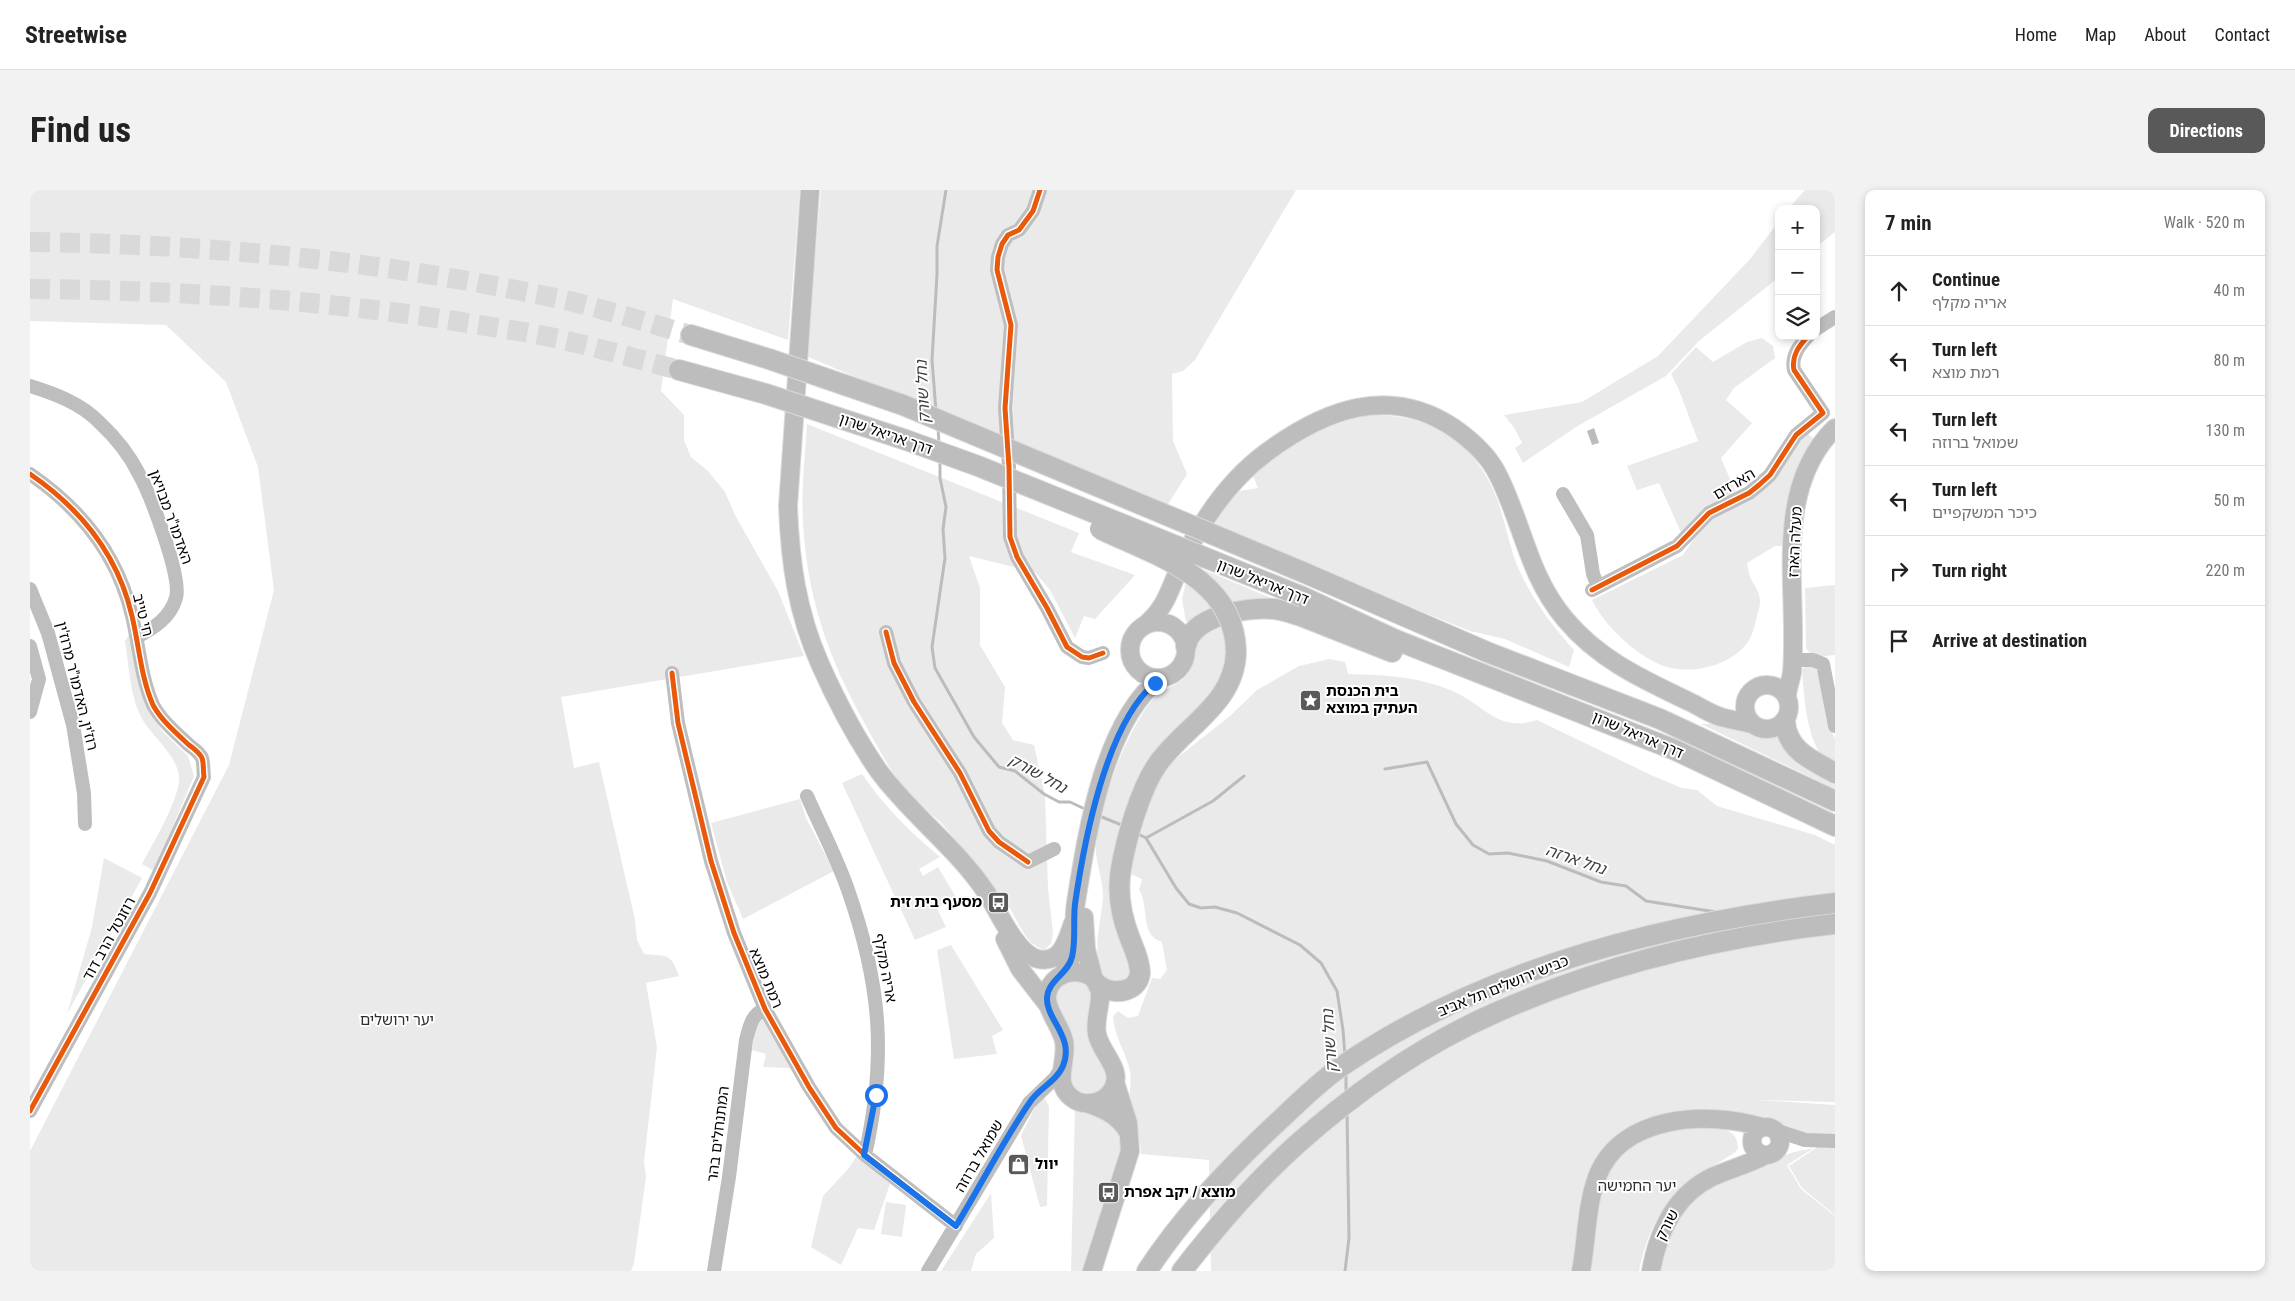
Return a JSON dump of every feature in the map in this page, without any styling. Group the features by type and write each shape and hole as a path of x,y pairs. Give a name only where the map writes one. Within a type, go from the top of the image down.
{"highway":[{"name":"דרך אריאל שרון","path":"691,335 769,359 902,405 1305,573 1487,652 1660,719 1835,801"},
{"name":"דרך אריאל שרון","path":"678,370 766,394 978,466 1303,597 1396,640 1492,676 1677,751 1835,826"},
{"path":"978,466 1073,516 1168,562 1203,583 1215,594 1231,618 1236,639 1232,676 1226,690 1210,710 1170,749 1157,765 1144,790 1124,856 1120,881 1120,903 1124,923 1139,964 1139,976 1132,986 1121,992 1106,991 1096,982"},
{"path":"1181,638 1189,637 1198,628 1220,616 1252,608 1287,612 1512,698 1677,751"},
{"path":"1785,721 1787,734 1794,746 1808,758 1835,773"},
{"name":"כביש ירושלים תל אביב","path":"1147,1271 1196,1206 1257,1140 1341,1067 1394,1034 1451,1004 1497,985 1625,941 1754,914 1835,903"},
{"name":"כביש ירושלים תל אביב","path":"1182,1271 1213,1231 1252,1187 1294,1147 1339,1109 1387,1074 1438,1042 1494,1013 1600,973 1709,944 1835,924"}],"main road":[{"path":"810,190 789,463 790,554 794,581 809,637 817,658 857,735 878,770 979,881 1026,953 1032,957 1044,960 1061,952 1073,922"},
{"path":"1181,562 1174,603 1185,659 1180,669 1173,674 1160,678 1148,677 1136,667 1131,656 1132,643 1138,632 1159,614 1181,562 1217,502 1245,471 1266,453 1293,435 1330,415 1362,406 1390,405 1416,410 1440,420 1462,434 1487,458 1498,474 1532,566 1548,595 1578,634 1598,651 1631,674 1721,717 1768,730 1776,728 1785,721 1789,710 1787,697 1776,687 1765,685 1758,686 1733,706 1726,708 1706,707 1691,702"},
{"name":"מעלה הארז","path":"1787,697 1793,660 1792,539 1795,508 1801,482 1810,460 1835,428"},
{"path":"1144,626 1159,622 1181,638"},
{"name":"מעלה הארז","path":"1765,685 1782,672 1788,660 1793,637"},
{"path":"1129,716 1135,691 1136,667"},
{"path":"1048,1005 1049,989 1072,958 1073,922 1084,858 1097,796 1114,744 1145,692 1160,678"},
{"path":"1748,694 1744,706 1745,713 1751,724"},
{"path":"944,841 982,899 1020,969 1048,1005 1063,1036 1065,1052 1062,1082 1078,1100 1105,1110 1116,1117 1130,1137"},
{"path":"1084,858 1083,928 1102,1002 1097,1021 1097,1035 1102,1048 1114,1066 1115,1082 1128,1123 1130,1137 1130,1151 1092,1271"},
{"path":"1009,929 1020,953 1028,963 1046,975 1056,978 1073,972 1081,973 1096,982"},
{"path":"1078,1100 1094,1103 1106,1097 1115,1082"},
{"path":"1581,1271 1591,1195 1605,1161 1631,1136 1644,1130 1684,1120 1720,1119 1743,1122 1769,1129 1780,1138 1779,1145 1774,1152 1757,1147 1740,1129 1720,1119"},
{"path":"1757,1147 1755,1132 1769,1129"},
{"name":"שורק","path":"1651,1271 1662,1232 1676,1207 1698,1186 1723,1172 1757,1147"}],"street":[{"path":"1040,190 1033,211 1019,230 1008,235 1002,244 998,257 997,270 1011,325 1005,408 1009,467 1010,538 1017,557 1044,601 1067,647 1082,657 1089,658 1103,653"},
{"path":"1820,326 1835,317"},
{"name":"הארזים","path":"1563,494 1587,535 1595,588 1677,546 1709,513 1749,493 1770,475 1796,435 1823,413 1794,370 1792,364 1796,352 1805,340"},
{"name":"האדמו\"ר מבויאן","path":"30,386 72,402 100,422 139,474 146,490 175,573 177,591 170,611 160,624 136,637"},
{"name":"חי טייב","path":"30,474 72,506 102,546 125,592 147,689 154,705 168,725 198,752 203,760 204,777"},
{"name":"רוז'ין, האדמו\"ר מרוז'ין","path":"30,589 48,633 73,725 84,793 85,824"},
{"path":"886,632 894,663 914,702 960,773 989,831 1000,842 1028,862 1054,849"},
{"path":"30,646 39,679 30,712"},
{"path":"1793,660 1813,660 1823,664 1835,726"},
{"name":"רמת מוצא","path":"672,673 678,723 708,852 734,933 765,1009 822,1109 848,1141 956,1226"},
{"name":"רוזנטל הרב דוד","path":"30,1111 150,893 204,777"},
{"name":"אריה מקלף","path":"808,796 848,890 872,969 878,1024 879,1057 872,1122 864,1155"},
{"name":"המתנחלים בהר","path":"714,1271 729,1177 746,1040 751,1020 757,1012 765,1009"},
{"name":"שמואל ברוזה","path":"928,1271 1029,1102 1055,1078 1063,1066"},
{"path":"1029,1102 1036,1096 1046,1093 1078,1100"},
{"path":"1769,1129 1805,1140 1835,1141"}],"green space":[{"name":"יער ירושלים","path":"30,190 800,190 788,340 673,299 661,391 684,415 684,440 691,457 708,471 725,492 735,515 778,591 804,656 561,697 574,768 599,762 635,920 637,940 644,954 663,956 670,959 679,976 646,983 657,1047 644,1162 646,1177 634,1263 631,1271 30,1271 30,1151 229,765 274,590 258,467 226,382 166,325 30,321"},
{"path":"821,190 1296,190 1195,360 1183,371 1172,374 1173,441 1187,474 1165,509 806,356"},
{"path":"1805,190 1835,190 1835,232 1820,244 1820,205 1792,205"},
{"path":"1775,226 1775,280 1699,341 1666,376 1576,427 1523,463 1515,448 1522,443 1515,429 1504,415 1582,402 1658,356 1751,258"},
{"path":"1762,338 1773,346 1775,358 1734,388 1726,400 1752,423 1721,458 1736,493 1712,505 1698,515 1686,527 1682,535 1659,483 1637,490 1627,466 1698,441 1671,374 1696,347 1713,362 1747,342"},
{"path":"1371,415 1393,416 1432,426 1449,435 1477,461 1497,499 1514,557 1522,577 1542,610 1574,650 1569,667 1505,639 1470,631 1209,526 1233,492 1258,488 1252,473 1279,454 1323,429 1354,418"},
{"path":"807,424 1079,533 1071,552 1135,575 1095,619 1084,616 1075,638 1050,590 1035,572 969,556 980,588 980,645 1005,687 1002,723 1013,740 1034,745 1045,795 1048,888 1053,933 1051,944 1045,949 1037,947 1031,942 1008,905 987,882 952,835 913,798 899,781 886,762 840,674 821,626 809,576 805,549 802,498"},
{"path":"1807,433 1816,441 1800,466 1790,490 1786,516 1786,546 1775,546 1747,563 1750,577 1759,593 1760,602 1754,629 1748,642 1731,658 1720,663 1708,667 1683,670 1661,665 1630,646 1612,629 1592,600 1683,555 1699,531"},
{"path":"1190,564 1293,607 1229,604"},
{"path":"1186,582 1197,589 1216,611 1186,622 1182,599"},
{"path":"1835,585 1835,655 1815,655 1806,648 1805,588"},
{"path":"1225,626 1228,641 1222,680 1120,838 1131,972 1123,981 1114,983 1109,981 1102,973 1097,949 1103,895 1096,846 1102,810 1108,790 1124,749 1143,713 1157,695 1183,679 1191,666 1200,640 1213,630"},
{"path":"132,631 149,712 163,732 188,756 194,776 154,871 142,864 170,811 178,789 179,780 176,764 144,722 136,704 125,641"},
{"path":"1329,659 1345,662 1348,674 1400,677 1437,685 1462,696 1491,715 1511,723 1537,720 1651,775 1682,788 1697,790 1717,806 1815,835 1835,845 1835,1102 1757,1100 1835,1105 1835,1215 1802,1188 1789,1166 1816,1148 1815,1136 1774,1121 1731,1113 1755,1100 1730,1113 1626,1131 1611,1141 1597,1157 1587,1175 1580,1201 1572,1271 1211,1271 1209,1160 1141,1154 1132,1118 1130,1072 1115,1029 1113,1016 1118,1011 1128,1018 1138,1016 1152,978 1160,979 1167,970 1162,942 1150,933 1148,927 1144,904 1139,890 1142,879 1126,872 1139,820 1164,771 1178,757 1230,716 1257,690 1299,666"},
{"path":"1807,664 1816,666 1820,673 1826,719 1835,739 1835,769 1821,755 1809,725 1802,670"},
{"path":"1701,724 1730,724 1762,737 1778,734 1835,780 1835,789"},
{"path":"862,774 898,818 940,857 919,869 923,876 938,867 956,897 939,907 933,900 946,927 915,940 842,783"},
{"path":"800,799 806,818 834,871 743,919 727,882 711,823"},
{"path":"104,858 142,878 67,1014 92,927"},
{"path":"951,945 1003,1030 992,1036 997,1054 954,1059 937,950"},
{"path":"1074,977 1088,984 1092,992 1107,1066 1107,1086 1089,1099 1070,1087 1053,990"},
{"path":"762,1018 790,1068 763,1067 766,1054 752,1050 755,1030"},
{"path":"1044,1098 1049,1106 1047,1206 1040,1207 1021,1136 1037,1103"},
{"path":"1075,1107 1107,1120 1117,1132 1122,1151 1087,1271 1071,1271"},
{"name":"יער החמישה","path":"1678,1127 1715,1127 1732,1133 1738,1144 1738,1149 1683,1187 1671,1199 1652,1229 1639,1271 1587,1271 1591,1232 1602,1182 1607,1170 1618,1156 1646,1137 1665,1130"},
{"path":"1814,1148 1787,1165 1801,1189 1835,1216 1835,1271 1660,1271 1667,1240 1676,1220 1691,1201 1710,1187 1763,1163 1794,1152"},
{"path":"858,1154 890,1184 874,1230 858,1228 841,1265 811,1247 823,1196 848,1169"},
{"path":"991,1193 994,1238 976,1254 971,1271 941,1271"},
{"path":"886,1202 906,1205 902,1237 881,1234"}],"shaded area":[{"path":"1594,428 1599,443 1592,445 1587,431"}],"waterway":[{"name":"נחל שורק","path":"936,411 932,360 937,246 946,190"},
{"name":"נחל שורק","path":"938,427 939,444"},
{"name":"נחל שורק","path":"940,460 940,478 946,507 943,529 945,558 932,647 935,668 974,737 999,767 1015,771 1044,794 1059,802 1070,802 1087,810"},
{"name":"נחל ארזה","path":"1385,769 1427,762 1456,824 1473,845 1489,854 1508,853 1547,861 1601,882 1626,886 1646,901 1716,912"},
{"path":"1146,838 1213,801 1244,776"},
{"name":"נחל שורק","path":"1097,815 1124,826"},
{"name":"נחל שורק","path":"1136,833 1146,838 1176,888 1189,904 1201,908 1215,907 1237,913 1300,945 1321,963 1337,991 1345,1056"},
{"name":"נחל שורק","path":"1346,1072 1346,1093"},
{"name":"נחל שורק","path":"1345,1271 1349,1238 1347,1112"}],"tunnel":[{"path":"30,242 94,243 223,250 351,263 478,283 560,299 691,335"},
{"path":"30,289 135,291 345,306 525,332 598,348 679,370"}],"cycle path":[{"path":"1040,190 1033,211 1019,230 1008,235 1002,244 998,257 997,270 1011,325 1005,408 1009,467 1010,537 1017,557 1067,647 1082,657 1089,658 1103,653"},
{"path":"1592,590 1677,546 1709,513 1749,493 1770,475 1796,435 1823,413 1794,370 1795,356 1805,340"},
{"path":"30,474 65,502 81,518 107,553 126,594 146,684 153,705 169,726 201,756 204,777 150,893 30,1111"},
{"path":"886,632 894,663 914,702 960,773 989,831 999,842 1028,862"},
{"path":"672,673 678,723 711,861 734,933 765,1009 809,1087 836,1128 865,1155 956,1226"}],"place":[{"name":"בית הכנסת העתיק במוצא","path":"1310,700"},
{"name":"מסעף בית זית","path":"998,902"},
{"name":"יוול","path":"1019,1164"},
{"name":"מוצא / יקב אפרת","path":"1108,1192"}],"route":[{"path":"876,1095 864,1155 956,1226 984,1182 1029,1102 1035,1094 1055,1078 1063,1066 1065,1057 1064,1041 1048,1005 1048,993 1072,958 1073,922 1076,902 1092,817 1104,772 1114,744 1129,716 1145,692 1155,683"}]}
